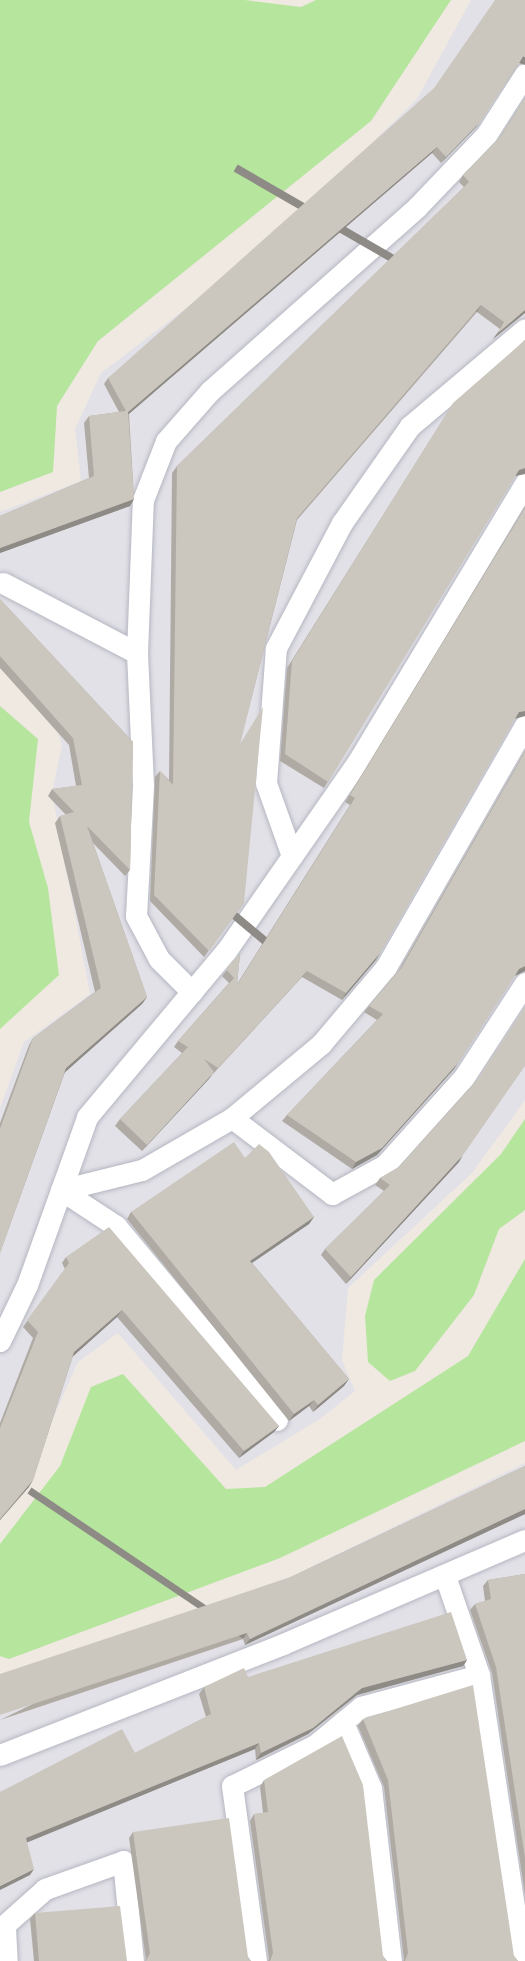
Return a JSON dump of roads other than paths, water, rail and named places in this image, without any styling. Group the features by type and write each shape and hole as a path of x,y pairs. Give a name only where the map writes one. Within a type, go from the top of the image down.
{"lane":[{"path":"192,992 159,959 136,916 143,785 137,652 143,500 166,441 210,391 417,207 486,135 525,74"},
{"path":"292,856 266,783 276,648 342,523 410,426 525,329"},
{"path":"0,1341 61,1190 87,1117 192,992 292,856 360,758 525,483"},
{"path":"3,583 137,652"},
{"path":"61,1190 142,1170 232,1118 321,1044 386,967 525,725"},
{"path":"232,1118 332,1194 385,1165 464,1077 525,983"},
{"path":"61,1190 116,1226 278,1420"},
{"path":"0,1755 445,1576 525,1540"},
{"path":"445,1576 479,1675 522,1961"},
{"path":"256,1961 232,1786 315,1746 361,1707 479,1675"},
{"path":"343,1722 371,1788 391,1961"},
{"path":"7,1961 3,1928 45,1889 123,1861 133,1961"}]}
